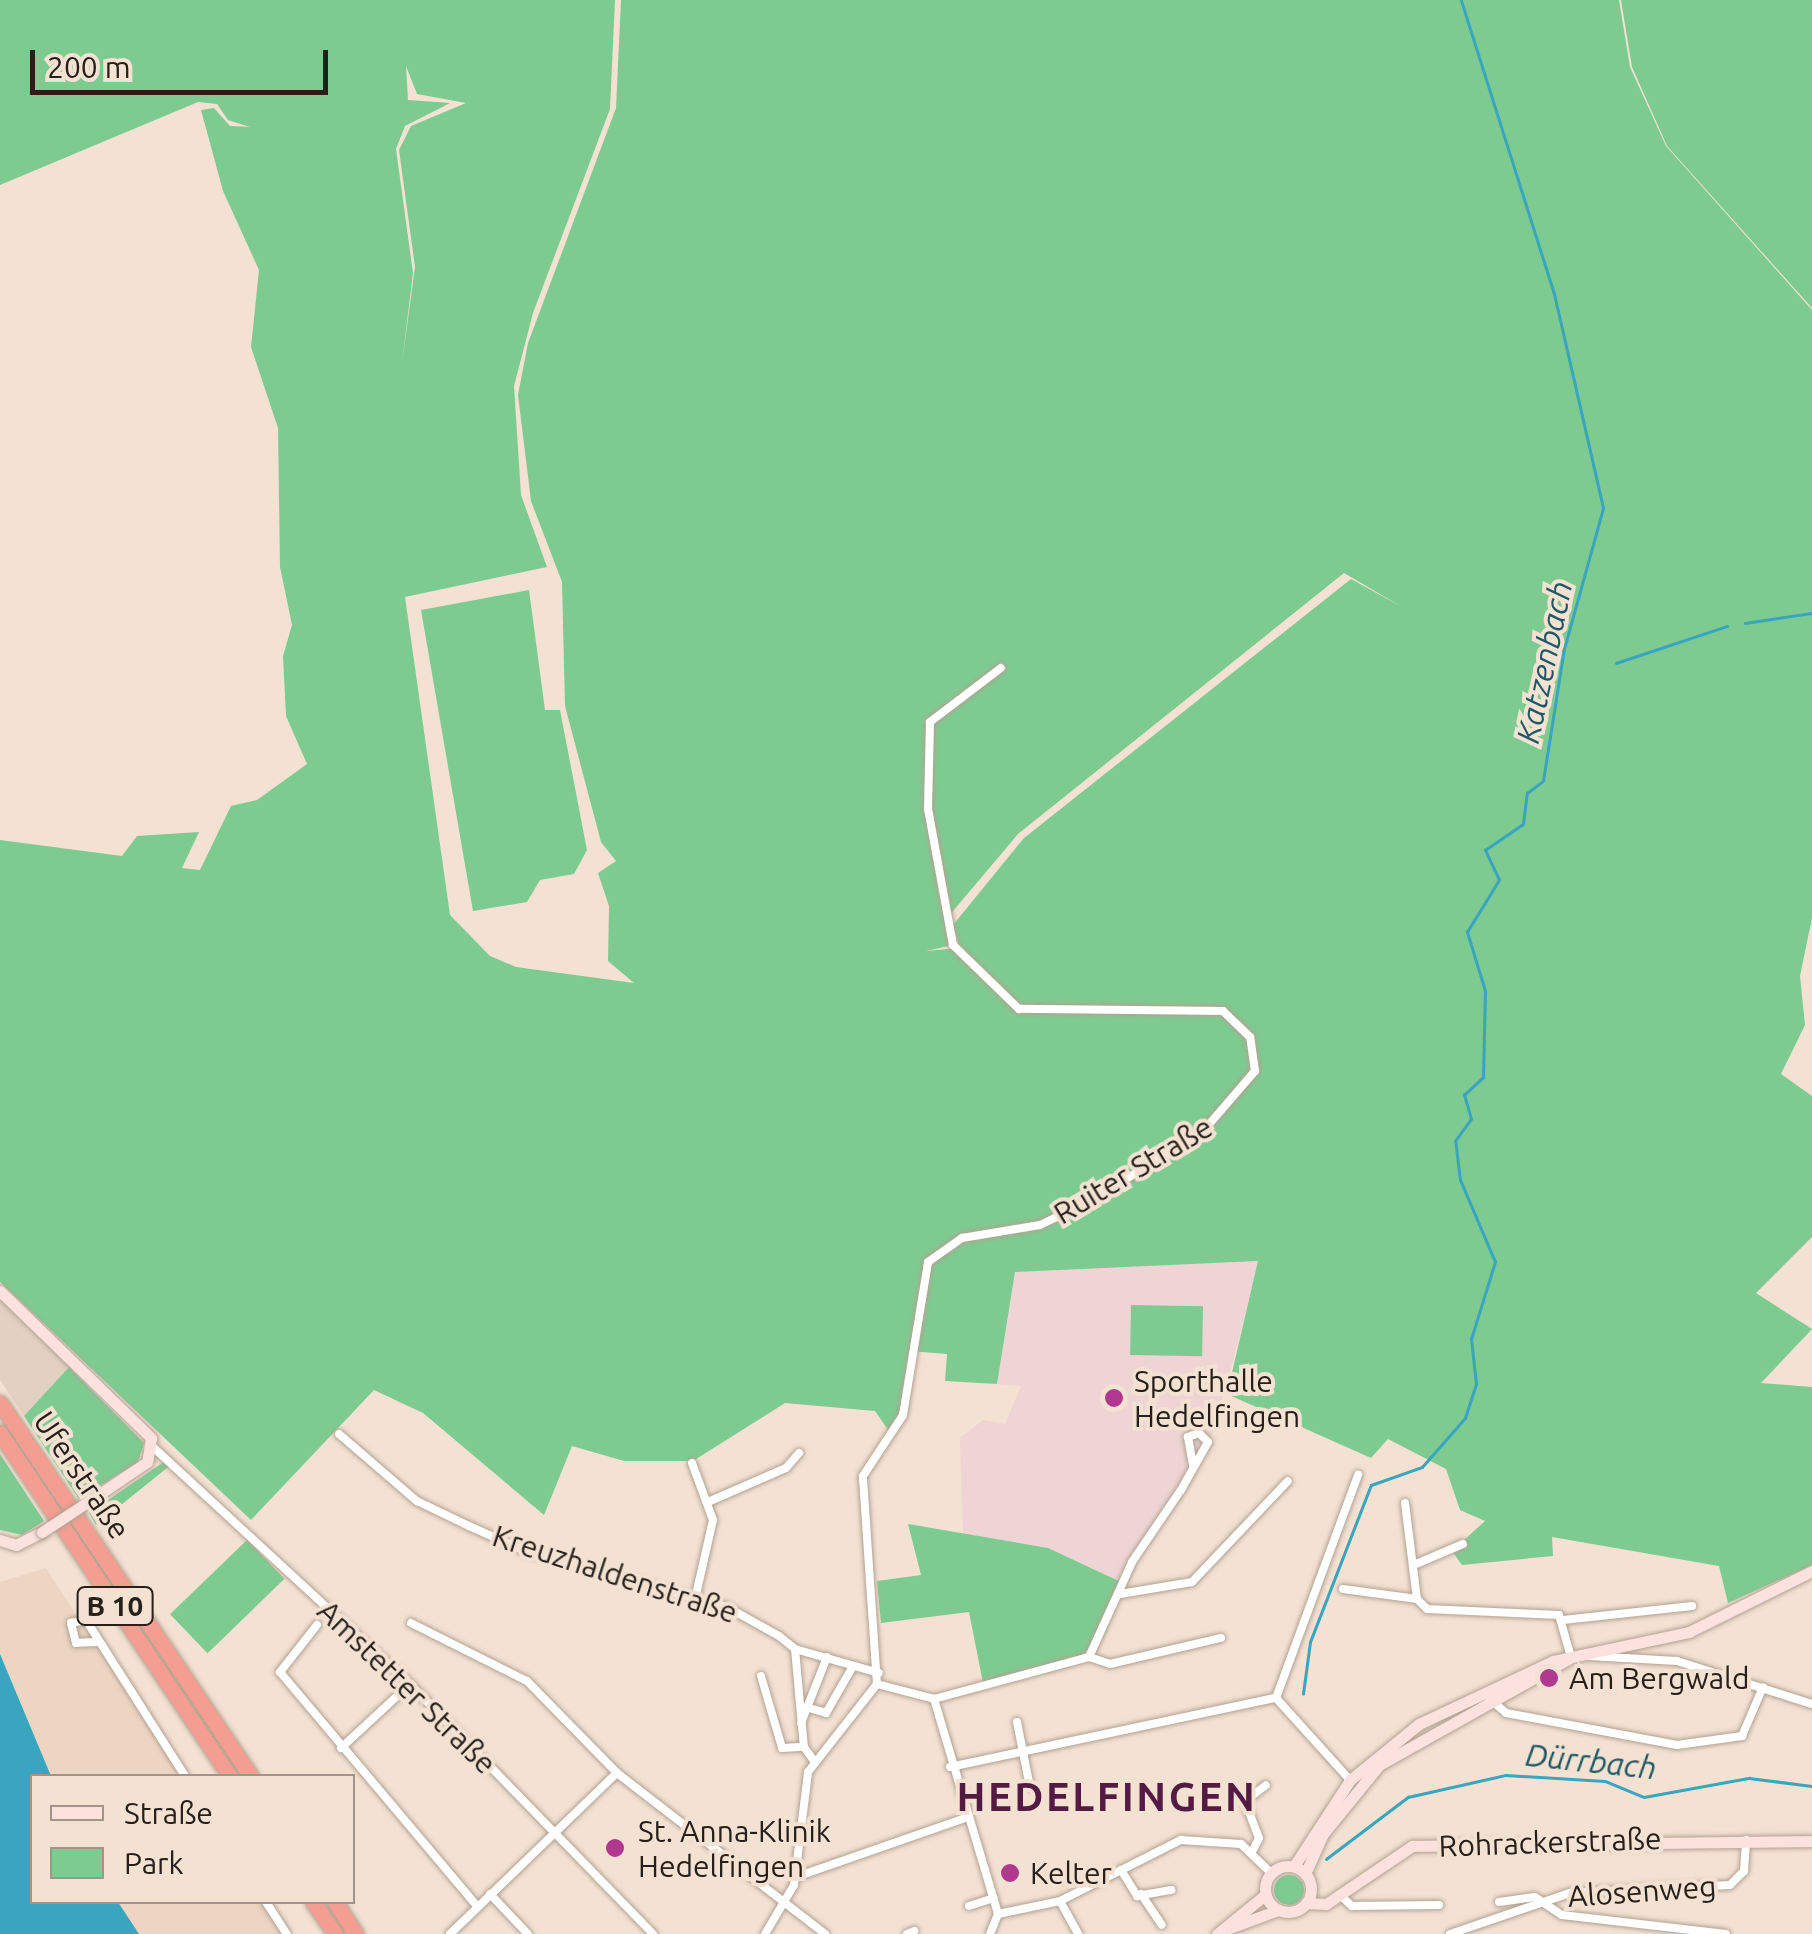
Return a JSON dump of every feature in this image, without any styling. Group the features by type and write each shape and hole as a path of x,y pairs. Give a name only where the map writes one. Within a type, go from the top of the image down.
{"highway":[{"name":"Uferstraße","path":"0,1403 251,1774"},
{"name":"Uferstraße","path":"0,1434 229,1774"},
{"path":"314,1904 335,1934"},
{"path":"336,1904 356,1934"}],"street":[{"name":"Ruiter Straße","path":"878,1684 863,1476 902,1415 928,1262 962,1238 1040,1225 1080,1206 1199,1136 1255,1071 1250,1037 1223,1011 1019,1009 954,945 928,809 930,722 1001,668"},
{"path":"0,1291 154,1448 42,1532 16,1545 0,1540"},
{"name":"Kreuzhaldenstraße","path":"339,1434 417,1501 483,1532 747,1615 795,1648 879,1673"},
{"name":"Amstetter Straße","path":"154,1448 410,1684 654,1934"},
{"path":"708,1502 786,1468 799,1453"},
{"path":"692,1463 708,1502 713,1538 694,1599"},
{"path":"1089,1657 1193,1466"},
{"path":"1276,1698 1358,1475"},
{"path":"1120,1594 1192,1582 1288,1481"},
{"path":"1405,1502 1416,1564 1417,1599"},
{"path":"1416,1564 1463,1544"},
{"path":"1306,1903 1300,1870 1354,1784 1402,1746 1487,1694 1570,1657 1689,1632 1812,1571"},
{"path":"1343,1588 1417,1599 1439,1612 1563,1620 1692,1606"},
{"path":"1563,1620 1570,1657"},
{"path":"317,1624 280,1672 477,1906"},
{"path":"411,1624 502,1663 617,1773 826,1934"},
{"path":"765,1934 796,1877 815,1762 878,1684 934,1700 1089,1657 1110,1664 1221,1638"},
{"path":"99,1642 185,1774"},
{"path":"795,1648 804,1746 815,1762"},
{"path":"1584,1652 1677,1661 1812,1704"},
{"path":"802,1724 827,1657"},
{"path":"809,1708 826,1712 853,1666"},
{"path":"761,1676 782,1748 804,1746"},
{"path":"341,1748 410,1684"},
{"path":"1487,1694 1506,1713 1677,1745 1742,1736 1763,1687"},
{"path":"950,1767 1276,1698"},
{"path":"1276,1698 1354,1784"},
{"path":"934,1700 963,1819 998,1914 990,1934"},
{"path":"1018,1722 1030,1787"},
{"path":"450,1934 617,1773"},
{"path":"1253,1850 1259,1838 1245,1801 1266,1785"},
{"path":"796,1877 963,1819"},
{"path":"998,1914 1060,1902 1181,1840 1253,1850 1272,1874"},
{"name":"Alosenweg","path":"1450,1934 1545,1901 1720,1888 1740,1878 1746,1840"},
{"name":"Rohrackerstraße","path":"1278,1910 1340,1895 1412,1846 1812,1841"},
{"path":"1121,1870 1162,1925"},
{"path":"1272,1874 1300,1870"},
{"path":"1218,1933 1266,1894 1272,1874"},
{"path":"1142,1894 1171,1890"},
{"path":"490,1894 528,1934"},
{"path":"1218,1933 1278,1910 1266,1894"},
{"path":"1340,1895 1370,1908 1439,1905"},
{"path":"968,1906 994,1898"},
{"path":"1499,1902 1545,1901 1562,1916 1726,1934"},
{"path":"1060,1902 1078,1934"},
{"path":"267,1904 287,1934"}],"shaded area":[{"path":"1259,1261 1215,1429 1123,1583 1048,1548 963,1534 960,1438 983,1420 1005,1424 1021,1386 997,1384 1015,1272"},
{"path":"0,1300 69,1367 24,1416 0,1380"},
{"path":"46,1568 179,1774 50,1774 0,1654 0,1582"},
{"path":"119,1904 262,1904 282,1934 139,1934"}],"green space":[{"path":"0,0 615,0 610,109 533,313 514,386 521,495 547,567 405,597 450,915 490,956 516,967 634,983 608,961 609,906 598,873 616,861 601,842 565,706 562,582 531,501 518,395 528,343 616,108 621,0 1619,0 1630,67 1666,146 1812,310 1812,918 1800,976 1805,1025 1781,1074 1812,1096 1812,1237 1756,1293 1812,1329 1761,1383 1812,1387 1812,1565 1728,1603 1719,1566 1552,1537 1553,1556 1462,1565 1452,1551 1485,1521 1460,1510 1446,1469 1388,1439 1371,1458 1227,1394 1258,1261 1015,1272 997,1384 945,1381 947,1354 909,1351 908,1395 891,1434 875,1411 785,1403 693,1461 624,1461 572,1446 544,1515 423,1413 374,1390 251,1520 0,1282 0,840 122,856 137,836 199,832 182,868 200,870 231,806 257,800 307,764 286,716 283,656 292,625 280,567 278,428 251,347 259,270 223,191 201,110 214,108 230,126 250,127 228,120 217,104 198,102 0,185","holes":["406,66 417,94 466,103 411,126 399,150 415,267 402,363 413,273 396,149 405,126 450,103 408,100","1344,573 1402,607 1351,579 1024,838 953,925 960,948 926,951 953,945 948,917 1018,834"]},
{"path":"1621,0 1812,0 1812,308 1667,146 1632,67"},
{"path":"529,590 545,710 560,710 587,850 574,874 540,880 527,902 473,911 421,610"},
{"path":"1131,1305 1203,1306 1202,1356 1130,1355"},
{"path":"69,1367 144,1443 138,1462 79,1499 24,1416"},
{"path":"0,1454 44,1521 22,1535 0,1530"},
{"path":"162,1463 172,1464 96,1525 89,1513"},
{"path":"908,1524 1048,1548 1123,1583 1106,1632 1070,1667 984,1688 969,1612 881,1623 877,1581 921,1575"},
{"path":"247,1540 285,1579 208,1653 170,1614"},
{"path":"1289,1875 1300,1879 1304,1890 1300,1901 1289,1905 1278,1901 1274,1890 1278,1879"}],"water":[{"path":"0,1654 50,1774 30,1774 30,1904 119,1904 139,1934 0,1934"}],"waterway":[{"name":"Katzenbach","path":"1303,1694 1310,1642 1371,1485 1422,1467 1465,1418 1476,1384 1471,1339 1495,1262 1460,1180 1455,1141 1471,1119 1464,1095 1483,1077 1485,991 1467,932 1499,880 1485,850 1523,824 1527,793 1543,781 1564,649 1603,508 1554,294 1461,0"},
{"path":"1745,623 1812,613"},
{"path":"1616,663 1727,626"},
{"name":"Dürrbach","path":"1326,1859 1408,1797 1506,1775 1605,1781 1644,1797 1749,1778 1812,1786"}],"place":[{"name":"Sporthalle Hedelfingen","path":"1114,1398"},
{"name":"Am Bergwald","path":"1549,1678"},
{"name":"St. Anna-Klinik Hedelfingen","path":"615,1848"},
{"name":"Kelter","path":"1010,1873"}],"district":[{"name":"HEDELFINGEN","path":"1107,1797"}]}
